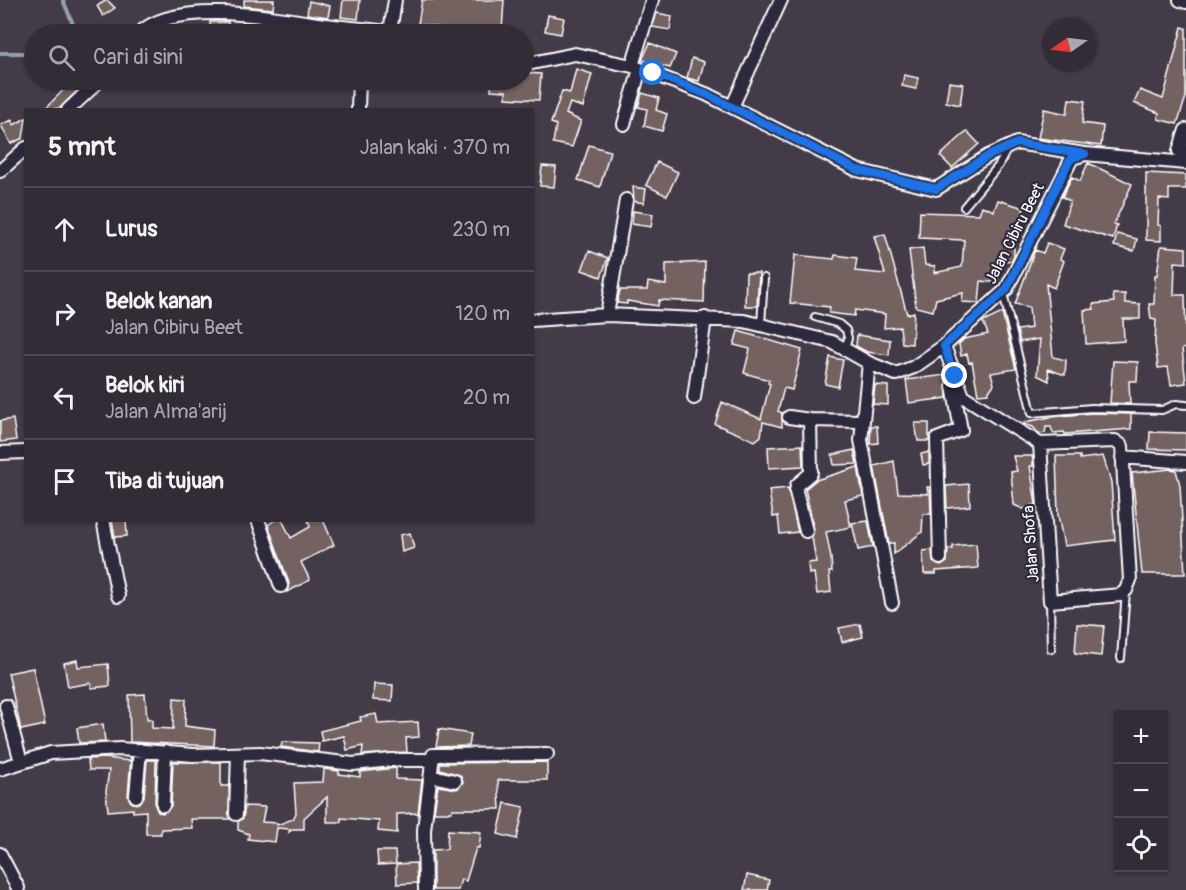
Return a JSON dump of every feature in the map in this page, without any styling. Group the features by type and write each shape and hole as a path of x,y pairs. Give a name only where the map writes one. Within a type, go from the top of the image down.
{"street":[{"path":"395,0 396,24"},
{"path":"624,124 652,0"},
{"path":"732,107 781,0"},
{"path":"1180,0 1186,2"},
{"path":"153,24 158,20 203,12 233,12 318,24"},
{"path":"534,63 575,54 636,67 706,94 857,170 936,189 988,156 1017,143 1085,154 1186,164"},
{"path":"70,108 89,90"},
{"path":"358,108 359,90"},
{"path":"1186,130 1179,151 1186,152"},
{"path":"0,171 24,150"},
{"name":"Jalan Cibiru Beet","path":"534,320 607,315 705,318 761,324 832,342 869,363 896,374 914,367 944,346 1003,294 1042,220 1067,165 1072,158 1085,154"},
{"path":"607,315 627,200"},
{"path":"694,398 705,318"},
{"path":"944,346 964,397 1040,444 1115,441 1122,446 1130,580 1126,590"},
{"path":"869,363 861,421 861,440 892,603"},
{"path":"940,558 937,440 961,430 953,391 955,376"},
{"path":"789,417 810,420 861,421"},
{"path":"806,531 796,492 797,485 811,473 810,420"},
{"name":"Jalan Shofa","path":"1040,444 1050,601 1115,597 1126,590"},
{"path":"0,453 24,452"},
{"path":"1122,457 1186,462"},
{"path":"103,522 118,596"},
{"path":"259,522 280,586"},
{"path":"6,706 21,762"},
{"path":"136,796 140,750"},
{"path":"0,769 51,753 140,750 260,753 353,764 391,760 433,760"},
{"path":"163,805 165,752"},
{"path":"236,814 238,753"},
{"path":"425,890 424,830 433,755 437,753 548,754"},
{"path":"432,776 455,780"},
{"path":"0,854 18,888"}],"lane":[{"path":"964,207 999,165 1008,147"},
{"path":"761,324 764,278"},
{"path":"1003,294 1032,413 1092,408 1162,410 1176,404 1186,405"},
{"path":"815,317 839,324 846,330 848,338 845,350"},
{"path":"1121,658 1126,590"},
{"path":"1050,601 1051,648"}],"building":[{"path":"107,0 115,8 103,16 97,6"},
{"path":"244,0 274,0 273,9 244,6"},
{"path":"343,0 360,0 358,19 341,17"},
{"path":"422,0 504,0 502,24 418,24"},
{"path":"309,1 330,6 328,17 307,14"},
{"path":"657,13 672,16 670,30 652,27"},
{"path":"548,15 564,18 561,34 545,31"},
{"path":"210,22 228,22 228,24 210,24"},
{"path":"1182,27 1186,28 1186,97 1177,124 1158,119 1159,113 1134,103 1140,90 1163,99"},
{"path":"650,43 676,54 670,68 642,60"},
{"path":"692,58 704,62 699,81 687,78"},
{"path":"576,69 592,74 583,107 570,103 566,114 581,121 572,147 553,143 556,125 551,123 562,91 570,93"},
{"path":"534,74 541,74 539,100 506,98 506,91 491,90 534,90"},
{"path":"904,75 918,78 916,89 902,86"},
{"path":"949,82 963,84 960,105 946,102"},
{"path":"63,90 78,90 60,108 46,108"},
{"path":"642,93 659,98 656,110 667,114 662,131 644,126 647,109 638,107"},
{"path":"1069,99 1085,101 1082,123 1103,126 1101,146 1038,138 1044,109 1067,114"},
{"path":"24,119 23,138 11,144 1,125 12,120 14,125"},
{"path":"967,131 979,144 952,168 940,156"},
{"path":"589,145 610,151 600,187 578,180"},
{"path":"657,162 678,172 667,196 646,185"},
{"path":"1088,163 1132,184 1114,224 1117,225 1113,239 1063,224 1070,201 1062,197 1072,177 1080,181"},
{"path":"542,166 556,167 554,187 540,186"},
{"path":"1146,173 1186,175 1186,189 1169,189 1169,200 1159,199 1158,225 1161,226 1161,241 1146,240"},
{"path":"633,187 646,189 644,203 634,201"},
{"path":"998,200 1024,208 1014,241 1014,257 1011,261 1000,260 998,283 981,281 979,303 962,302 963,293 936,299 933,311 916,307 909,250 923,248 925,265 935,266 934,273 962,267 964,240 919,238 920,212 979,214 982,206 994,211"},
{"path":"633,211 653,214 651,227 632,224"},
{"path":"885,234 907,314 914,312 912,344 902,343 900,327 884,328 885,314 855,310 854,316 829,313 830,307 790,303 795,255 834,259 835,255 857,258 855,271 885,274 874,236"},
{"path":"1117,234 1137,239 1134,251 1114,246"},
{"path":"1047,243 1064,249 1060,259 1064,261 1054,288 1046,284 1053,357 1066,360 1065,375 1048,369 1049,381 1037,375 1040,339 1020,342 1017,330 1031,328 1029,307 1015,304 1035,250 1043,253"},
{"path":"1161,246 1186,248 1186,263 1175,262 1174,295 1185,295 1186,348 1182,349 1186,383 1171,385 1168,367 1158,368 1155,343 1156,320 1151,319 1149,304 1154,304 1155,275 1157,275"},
{"path":"589,251 608,258 601,277 582,270"},
{"path":"705,262 704,302 659,300 658,306 627,301 627,304 617,303 620,290 647,290 648,282 666,285 666,264"},
{"path":"746,273 759,273 757,306 745,306"},
{"path":"1113,294 1125,294 1125,303 1140,304 1140,319 1123,319 1124,341 1086,344 1084,310 1094,309 1093,304 1114,302"},
{"path":"1002,313 1016,369 991,373 994,384 988,393 978,394 972,362 969,363 967,354 961,356 959,344 964,339 988,334 983,322"},
{"path":"738,331 802,350 792,390 784,388 778,411 782,413 782,427 763,422 761,436 755,441 715,424 722,402 761,419 770,384 769,380 744,373 750,349 734,345"},
{"path":"857,335 890,340 889,355 867,352 856,346"},
{"path":"830,357 843,360 838,387 825,384"},
{"path":"1113,361 1138,362 1137,381 1129,381 1130,404 1110,403"},
{"path":"946,375 947,398 909,403 906,380"},
{"path":"875,385 888,386 888,405 873,404"},
{"path":"1092,413 1131,414 1131,429 1065,434 1064,432 1053,433 1051,427 1046,427 1045,433 1039,434 1033,427 1024,424 1024,422 1052,417"},
{"path":"13,419 16,440 0,442 0,421"},
{"path":"915,423 929,423 929,441 918,441"},
{"path":"871,426 877,426 878,443 870,444"},
{"path":"1150,432 1186,433 1186,450 1149,449"},
{"path":"802,445 803,466 769,468 768,447"},
{"path":"854,450 857,464 834,465 832,455"},
{"path":"929,452 929,464 923,465 921,454"},
{"path":"1013,456 1032,456 1033,460 1033,466 1030,466 1036,504 1023,509 1014,505 1011,472 1017,471"},
{"path":"1056,456 1080,456 1080,459 1103,456 1111,482 1115,540 1064,546 1058,515"},
{"path":"894,461 898,493 928,494 927,487 930,487 931,514 923,514 922,532 894,554 894,543 889,544 874,466"},
{"path":"858,467 863,496 845,500 851,527 826,532 831,558 832,572 829,572 831,592 817,594 814,573 809,574 808,563 816,562 812,537 814,529 805,489 816,480"},
{"path":"1176,470 1180,485 1185,574 1142,574 1132,473"},
{"path":"969,484 970,506 947,508 946,486"},
{"path":"788,488 798,532 780,534 778,516 773,517 769,490"},
{"path":"868,521 873,547 858,550 852,523"},
{"path":"112,522 126,522 127,536 115,537"},
{"path":"272,522 283,522 291,538 310,527 309,522 324,522 334,545 301,562 310,580 287,592 289,583 268,525"},
{"path":"410,533 414,548 402,552 400,535"},
{"path":"976,544 978,568 924,574 923,551 932,550 933,562 941,566 947,562 948,549 953,549 953,546"},
{"path":"860,624 863,637 842,642 839,628"},
{"path":"1077,624 1104,626 1101,656 1075,653"},
{"path":"77,660 78,667 108,664 110,686 91,688 91,683 68,687 64,663"},
{"path":"33,668 45,725 21,730 8,673"},
{"path":"374,684 393,685 392,701 373,700"},
{"path":"145,694 147,719 152,719 152,728 173,729 174,698 186,699 185,726 215,730 214,746 130,742 129,695"},
{"path":"376,714 378,724 418,722 419,737 406,738 407,752 362,755 363,746 347,750 344,736 322,741 320,731 361,721 360,717"},
{"path":"103,724 105,742 79,743 77,728"},
{"path":"439,729 471,734 469,746 436,747"},
{"path":"282,742 319,743 318,752 281,747"},
{"path":"105,758 130,761 131,758 128,796 131,802 136,804 144,797 147,760 156,760 155,805 158,812 163,813 171,806 173,762 221,762 221,786 229,786 230,819 191,819 192,828 161,829 161,834 146,834 146,811 133,812 133,809 108,811 106,791 109,770 89,770 88,759"},
{"path":"547,762 547,780 498,780 500,809 452,809 452,812 434,812 438,786 457,789 463,782 460,775 440,769 440,763"},
{"path":"396,768 396,779 422,780 418,813 397,814 397,833 378,831 379,821 341,818 341,822 327,822 327,797 304,818 304,829 293,829 289,832 290,829 277,828 275,842 248,839 249,834 238,830 238,822 243,818 245,806 265,807 262,822 277,823 277,825 293,819 296,813 294,783 323,782 324,769 360,777 360,772"},
{"path":"505,803 524,807 517,839 498,834"},
{"path":"448,830 481,832 479,848 476,848 466,881 461,879 458,890 433,890 433,850 447,849"},
{"path":"377,851 395,851 396,864 378,865"},
{"path":"416,863 417,883 397,884 396,864"},
{"path":"747,875 769,880 767,890 744,890"}],"waterway":[{"path":"63,0 73,24"},
{"path":"0,53 24,53"}],"route":[{"path":"653,73 706,94 857,170 936,189 988,156 1017,143 1085,154 1072,158 1067,165 1006,290 944,346 955,376"}]}
